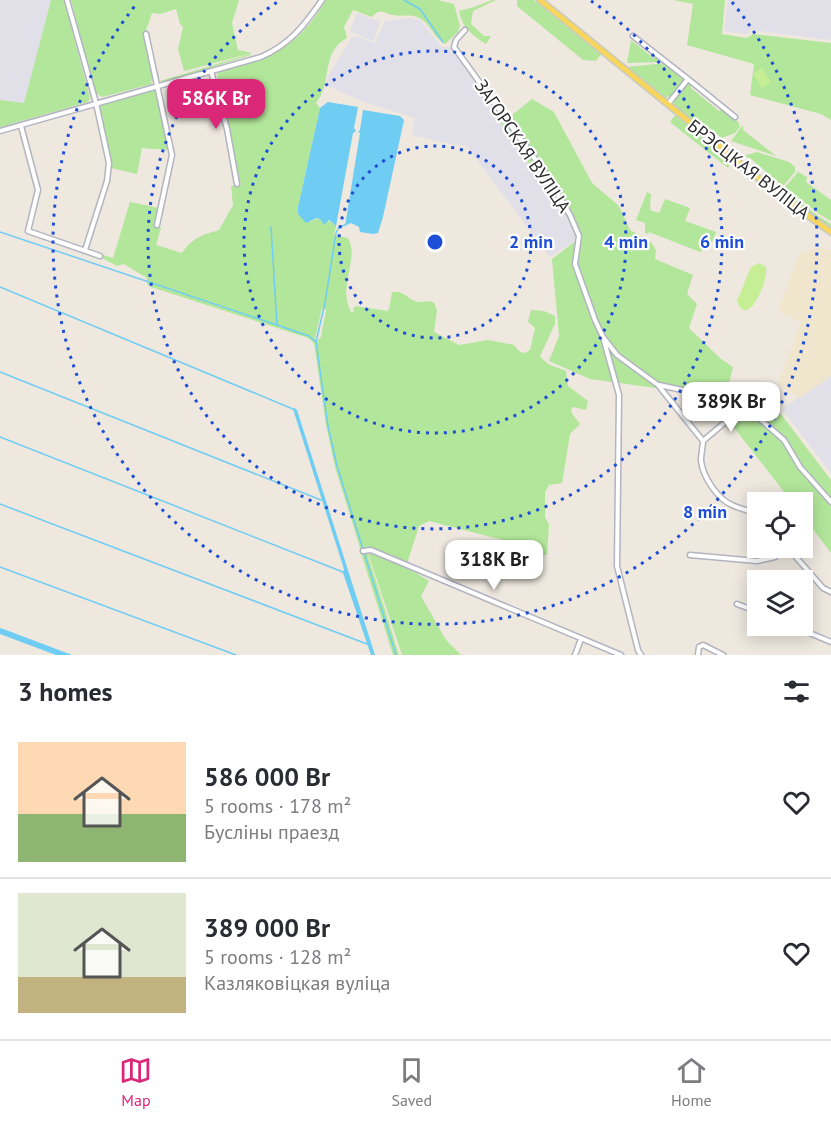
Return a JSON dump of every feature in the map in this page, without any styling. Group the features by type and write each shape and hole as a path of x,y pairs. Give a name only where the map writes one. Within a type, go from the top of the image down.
{"main road":[{"name":"БРЭСЦКАЯ ВУЛІЦА","path":"540,0 778,194 831,232"}],"street":[{"path":"67,0 96,103 108,156 107,181 85,250"},
{"path":"0,131 261,57 281,47 295,36 322,0"},
{"name":"ЗАГОРСКАЯ ВУЛІЦА","path":"465,30 456,40 454,47 537,161 570,215 579,236 575,264 603,337 619,394 617,566 641,655"},
{"path":"146,34 172,155 157,225"},
{"name":"БРЭСЦКАЯ ВУЛІЦА","path":"633,36 735,117"},
{"path":"211,71 227,129 237,184"},
{"path":"668,104 688,79"},
{"path":"21,126 38,190 27,229 31,233 100,256"},
{"name":"ЗАГОРСКАЯ ВУЛІЦА","path":"603,337 617,355 658,385 703,441"},
{"path":"658,385 720,398 753,413 784,440 800,467 830,501"},
{"path":"743,407 703,441 701,461 708,480 723,499 732,505 747,509"},
{"path":"363,551 372,550 621,655"},
{"path":"690,555 757,561 770,558"},
{"path":"795,558 823,588 831,592"},
{"path":"737,604 747,608"},
{"path":"813,633 831,640"},
{"path":"575,655 581,639"},
{"path":"698,655 699,646 703,645 723,655"},
{"path":"633,655 638,650"}],"shaded area":[{"path":"0,0 51,0 24,104 0,100"},
{"path":"728,0 831,0 831,40 749,30 748,34 724,31"},
{"path":"357,13 380,22 373,41 350,31"},
{"path":"410,18 420,20 441,47 458,48 580,237 550,257 466,145 455,145 412,135 415,118 364,102 326,85 328,77 352,37 375,43 385,21"},
{"path":"821,247 831,251 831,376 800,398 778,384 801,322 778,311 799,254"},
{"path":"831,376 831,473 782,409"}],"green space":[{"path":"51,0 64,0 90,98 88,102 0,127 0,100 24,103"},
{"path":"71,0 239,0 232,23 238,50 252,53 184,71 178,49 183,27 176,9 160,14 152,13 145,33 155,80 151,81 152,84 102,97 94,92"},
{"path":"326,0 437,0 454,4 460,26 458,32 445,44 425,22 417,17 396,16 380,11 372,17 353,10 344,27 347,38 333,51 324,86 316,103 320,108 298,214 310,222 320,219 330,222 336,226 334,235 348,238 352,254 346,293 351,312 354,312 353,308 356,306 387,311 392,292 399,292 415,301 434,303 437,310 434,332 459,345 488,340 514,345 520,352 525,353 530,350 535,328 528,322 531,310 544,311 555,316 555,324 540,356 548,364 566,371 568,386 588,401 586,410 573,407 571,410 580,424 570,434 562,483 549,485 545,492 545,517 549,524 547,555 537,555 503,540 429,521 419,526 406,567 429,581 421,596 446,640 461,655 402,655 368,553 361,551 335,467 326,425 314,343 308,338 151,287 147,284 147,278 124,264 117,266 100,257 100,254 113,258 130,202 159,208 154,225 161,228 156,245 182,253 198,238 219,230 233,205 231,186 241,185 217,74 221,70 270,55 282,48 294,40","holes":["322,308 326,310 321,337 317,341 315,339"]},
{"path":"496,0 473,11 471,24 484,36 491,36 486,44 468,30 459,11"},
{"path":"517,0 534,0 602,53 596,61 583,60 517,6"},
{"path":"673,0 725,0 722,34 747,38 753,34 831,43 831,120 821,114 750,95 754,64 687,45 693,4"},
{"path":"631,40 653,58 656,56 663,62 627,63"},
{"path":"250,54 164,82 160,81"},
{"path":"666,63 684,79 676,91 663,98 627,67"},
{"path":"762,68 771,83 762,88 753,74"},
{"path":"687,83 691,83 691,88 719,111 721,109 738,122 740,127 735,133 722,138 707,127 697,124 674,106 674,99"},
{"path":"152,90 157,91 169,150 142,148 137,174 111,168 99,108 103,103"},
{"path":"532,99 554,112 592,183 619,206 630,230 651,242 656,250 655,259 693,275 687,294 697,304 689,328 721,359 733,367 729,384 777,409 831,480 831,553 813,529 813,492 784,492 710,400 692,393 590,379 549,361 559,336 552,259 581,237 501,124"},
{"path":"675,115 731,162 728,168 670,122"},
{"path":"743,125 743,130 776,156 731,141"},
{"path":"757,152 789,162 795,167 795,172 783,186 750,158 743,156"},
{"path":"798,172 807,177 806,182 831,200 831,221 785,187"},
{"path":"784,189 831,224 831,229 784,194"},
{"path":"647,192 651,194 650,210 659,213 665,199 690,208 685,221 716,232 712,243 700,252 649,232 645,233 645,223 636,220"},
{"path":"759,263 766,267 761,291 752,307 747,310 742,309 737,301 751,267"},
{"path":"367,552 399,655 393,655 361,554"}],"water":[{"path":"328,102 358,107 354,128 356,131 353,133 336,226 329,220 324,225 317,218 306,223 298,214 320,108"},
{"path":"363,110 400,116 404,120 383,217 378,233 373,234 360,232 359,227 351,223 345,226"},
{"path":"295,408 375,655 371,655 343,573 344,569 293,409"},
{"path":"0,628 72,655 56,655 0,634"}],"waterway":[{"path":"404,0 420,9 443,42"},
{"path":"345,225 339,227 336,233 325,303 316,342 328,426 337,466 396,655"},
{"path":"271,227 277,325"},
{"path":"0,232 309,336 316,342"},
{"path":"0,287 293,409"},
{"path":"0,372 321,500"},
{"path":"0,437 343,572"},
{"path":"0,504 367,644"},
{"path":"0,567 236,655"}]}
